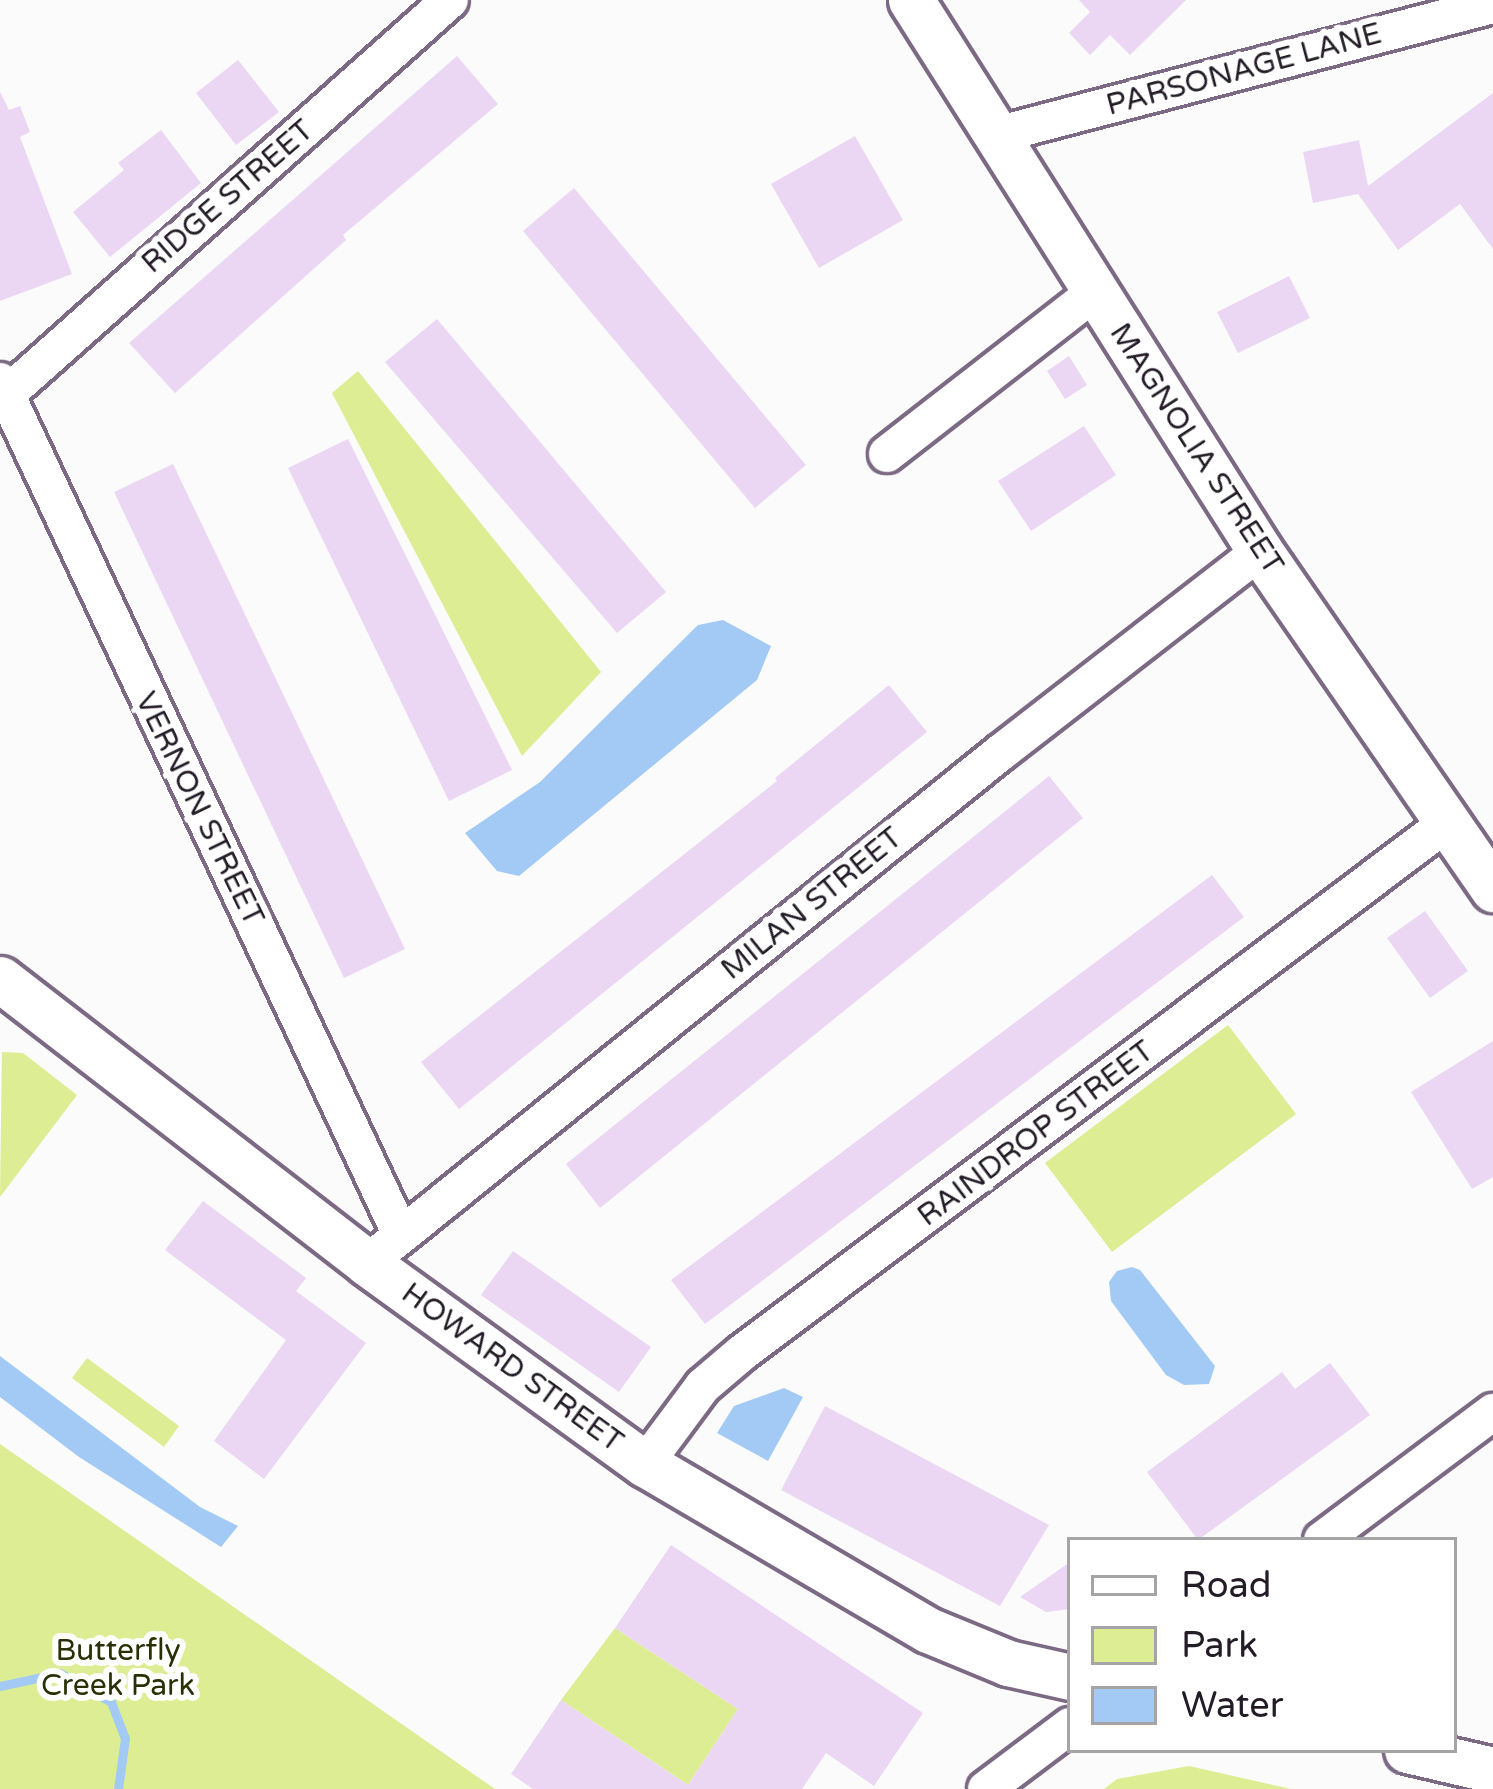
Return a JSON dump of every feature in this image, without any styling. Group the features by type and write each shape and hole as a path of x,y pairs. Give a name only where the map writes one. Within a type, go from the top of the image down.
{"street":[{"name":"RIDGE STREET","path":"3,388 449,0"},
{"name":"MAGNOLIA STREET","path":"911,0 1260,551 1493,889"},
{"name":"PARSONAGE LANE","path":"996,134 1493,5"},
{"path":"887,454 1095,292"},
{"name":"VERNON STREET","path":"3,388 384,1249"},
{"name":"MILAN STREET","path":"384,1249 1000,753 1260,551"},
{"name":"RAINDROP STREET","path":"645,1464 704,1386 743,1352 1447,823"},
{"name":"HOWARD STREET","path":"0,979 384,1249 645,1464 928,1630 1008,1663 1067,1676"},
{"path":"1326,1537 1493,1412"},
{"path":"986,1789 1067,1728"},
{"path":"1420,1753 1493,1770"}],"green space":[{"path":"358,371 601,672 522,756 332,393"},
{"path":"1228,1025 1296,1114 1112,1252 1045,1163"},
{"path":"2,1052 23,1053 77,1095 0,1197"},
{"path":"87,1358 179,1426 164,1447 72,1378"},
{"name":"Butterfly Creek Park","path":"0,1444 495,1789 0,1789"},
{"path":"615,1628 738,1709 688,1785 561,1700"},
{"path":"1189,1766 1291,1789 1104,1789 1117,1779"}],"water":[{"path":"723,620 771,646 757,680 519,876 497,871 465,833 540,782 698,625"},
{"path":"1140,1270 1215,1366 1209,1384 1184,1385 1166,1375 1111,1301 1109,1282 1117,1271"},
{"path":"0,1356 200,1507 238,1526 221,1547 79,1457 0,1397"},
{"path":"784,1388 803,1397 768,1461 717,1433 734,1406"}],"building":[{"path":"1079,0 1186,0 1130,55 1110,35 1090,55 1069,33 1090,12"},
{"path":"457,56 498,104 343,235 346,240 175,393 129,343"},
{"path":"238,60 279,112 236,145 196,93"},
{"path":"0,92 9,110 20,106 30,132 20,137 72,274 0,301"},
{"path":"1493,93 1493,249 1460,204 1398,250 1358,194 1313,203 1303,152 1359,140 1368,186"},
{"path":"161,130 201,183 110,257 73,212 124,170 118,163"},
{"path":"855,136 903,220 819,268 771,184"},
{"path":"574,188 806,465 755,508 523,231"},
{"path":"1289,276 1310,318 1238,353 1217,312"},
{"path":"437,319 666,592 617,633 385,362"},
{"path":"1069,356 1087,385 1065,399 1047,371"},
{"path":"1084,426 1116,475 1031,531 998,481"},
{"path":"348,439 512,770 449,801 288,468"},
{"path":"173,464 405,949 344,978 114,492"},
{"path":"889,685 927,732 459,1109 421,1062 777,781"},
{"path":"1049,776 1083,818 600,1208 566,1164"},
{"path":"1212,875 1244,917 705,1324 671,1280"},
{"path":"1425,911 1468,971 1430,998 1387,938"},
{"path":"1493,1041 1493,1177 1472,1189 1411,1092"},
{"path":"203,1201 306,1278 296,1291 366,1343 264,1479 214,1441 286,1340 165,1250"},
{"path":"513,1251 651,1347 619,1392 481,1295"},
{"path":"1330,1363 1370,1415 1202,1537 1196,1537 1147,1472 1282,1372 1295,1389"},
{"path":"825,1406 1049,1525 1000,1606 781,1490"},
{"path":"671,1545 923,1713 874,1786 826,1753 802,1789 533,1789 511,1774 561,1700 688,1785 738,1709 615,1628"},
{"path":"1067,1564 1067,1609 1046,1612 1020,1597"}],"waterway":[{"path":"0,1686 60,1673 111,1702 125,1738 118,1789"}]}
